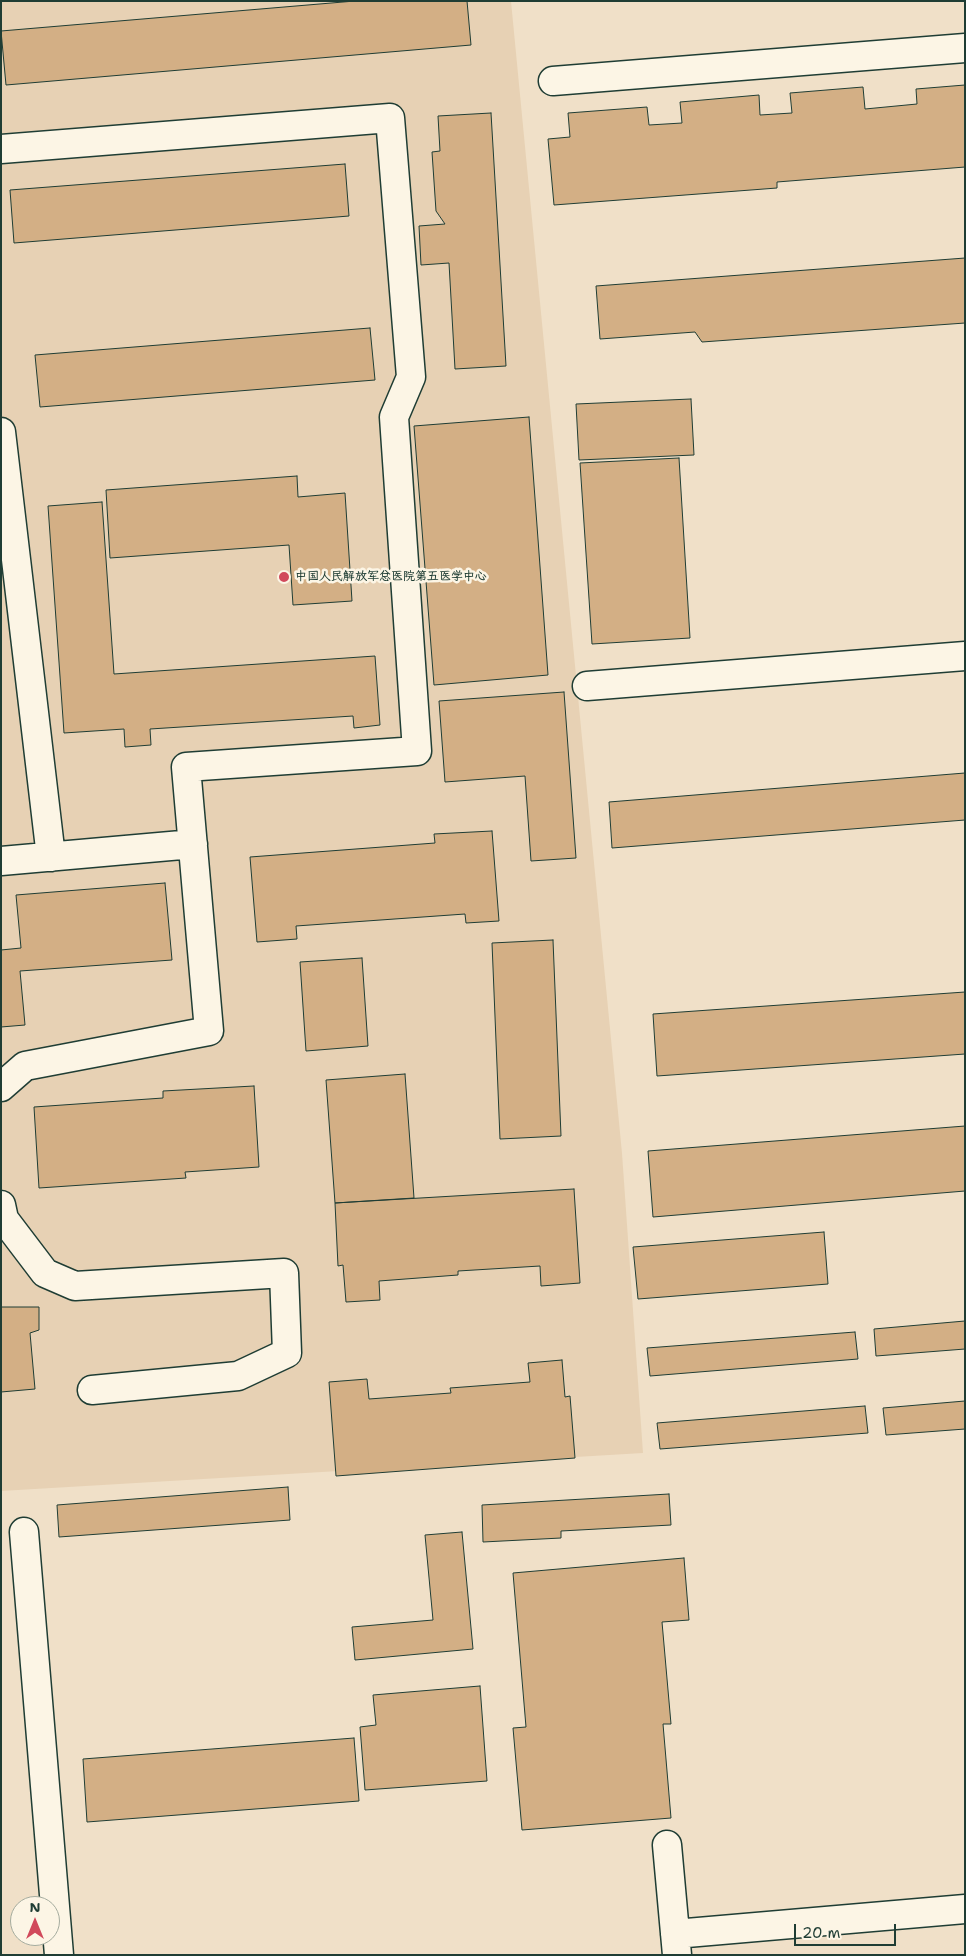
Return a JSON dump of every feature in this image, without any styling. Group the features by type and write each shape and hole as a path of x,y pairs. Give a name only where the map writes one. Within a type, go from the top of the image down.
{"street":[{"path":"553,81 965,48"},
{"path":"1,149 390,118 411,377 394,417 417,751 186,767 210,1031 25,1066 1,1087"},
{"path":"1,432 51,857"},
{"path":"587,686 965,656"},
{"path":"1,861 193,844"},
{"path":"1,1205 4,1219 45,1273 75,1286 284,1273 287,1353 238,1376 92,1390"},
{"path":"24,1532 59,1955"},
{"path":"668,1845 676,1944 965,1909"}],"shaded area":[{"name":"中国人民解放军总医院第五医学中心","path":"1,1 511,1 622,1153 643,1453 1,1491"}],"building":[{"path":"355,1 467,1 471,45 6,85 1,31"},
{"path":"965,85 965,167 777,182 777,188 554,205 548,139 570,137 568,113 647,107 649,125 682,123 680,102 759,95 760,115 792,113 790,93 863,87 865,109 917,104 916,89"},
{"path":"491,113 506,366 455,369 449,263 421,265 419,226 445,224 436,211 432,152 440,151 438,116"},
{"path":"345,164 349,216 14,243 10,190"},
{"path":"965,258 965,323 702,342 695,332 600,339 596,286"},
{"path":"370,328 375,380 40,407 35,355"},
{"path":"691,399 694,455 579,460 576,404"},
{"path":"529,417 548,675 434,685 414,426"},
{"path":"679,458 690,638 592,644 580,463"},
{"path":"297,476 298,497 345,493 352,601 293,605 289,545 110,558 106,490"},
{"path":"102,502 114,674 375,656 380,725 354,728 353,716 150,729 151,745 125,747 124,729 64,733 48,506"},
{"path":"564,692 576,858 531,861 525,776 445,782 439,701"},
{"path":"965,773 965,820 612,848 609,802"},
{"path":"492,831 499,921 466,923 465,914 296,926 297,939 257,942 250,857 435,843 434,834"},
{"path":"165,883 172,960 20,971 25,1025 1,1027 1,950 21,948 16,895"},
{"path":"553,940 561,1136 500,1139 492,943"},
{"path":"362,958 368,1046 306,1051 300,962"},
{"path":"965,992 965,1054 657,1076 653,1014"},
{"path":"405,1074 414,1198 335,1203 326,1080"},
{"path":"254,1086 259,1167 185,1172 186,1178 39,1188 34,1107 163,1098 163,1091"},
{"path":"965,1126 965,1191 653,1217 648,1151"},
{"path":"574,1189 580,1283 541,1286 540,1266 458,1271 458,1275 379,1281 380,1300 346,1302 343,1265 338,1266 335,1203"},
{"path":"824,1232 828,1284 638,1299 633,1247"},
{"path":"1,1307 39,1307 39,1330 30,1333 35,1389 1,1392"},
{"path":"965,1321 965,1349 876,1356 874,1329"},
{"path":"855,1332 858,1359 650,1376 647,1348"},
{"path":"562,1360 565,1397 570,1396 575,1458 336,1476 329,1382 367,1379 369,1399 451,1393 450,1388 530,1382 528,1363"},
{"path":"965,1401 965,1429 886,1435 883,1408"},
{"path":"865,1406 868,1433 660,1449 657,1423"},
{"path":"288,1487 290,1520 59,1537 57,1505"},
{"path":"669,1494 671,1525 561,1531 561,1538 483,1542 482,1505"},
{"path":"462,1532 473,1649 355,1660 352,1627 433,1620 425,1535"},
{"path":"684,1558 689,1620 662,1622 671,1724 663,1724 671,1818 522,1830 513,1728 526,1727 513,1573"},
{"path":"480,1686 487,1781 365,1790 360,1727 376,1725 373,1695"},
{"path":"354,1738 359,1801 87,1822 83,1759"}],"place":[{"name":"中国人民解放军总医院第五医学中心","path":"284,577"}]}
